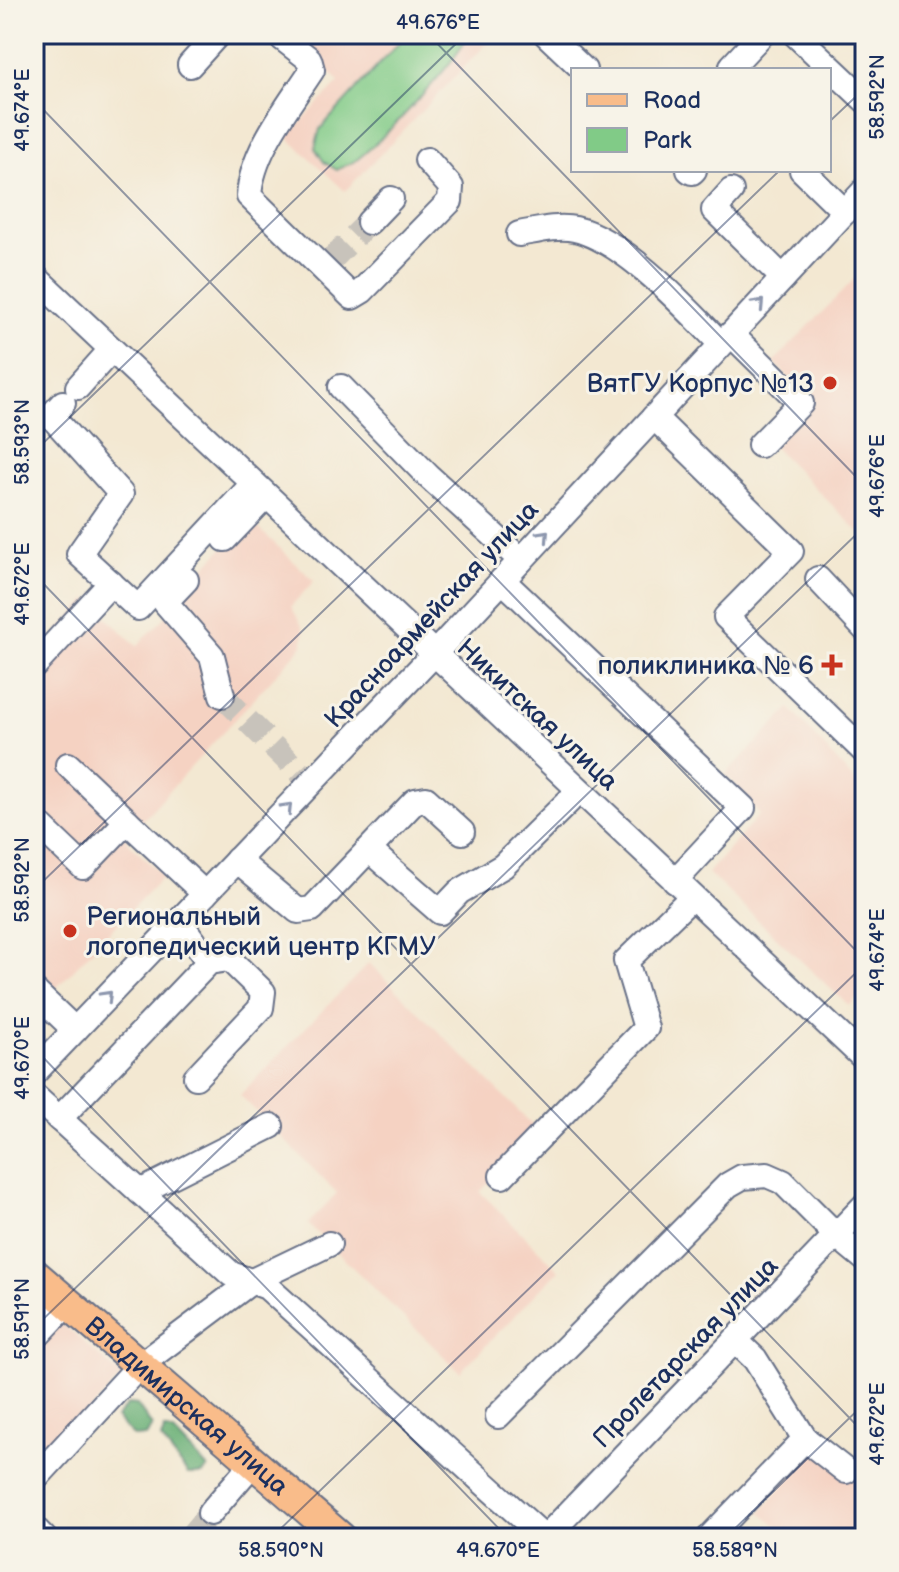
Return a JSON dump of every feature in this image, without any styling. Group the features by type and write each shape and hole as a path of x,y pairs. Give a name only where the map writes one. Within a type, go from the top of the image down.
{"main road":[{"name":"Владимирская улица","path":"34,1274 341,1538"}],"street":[{"path":"190,65 218,34"},
{"path":"277,34 309,59 312,70 279,116 250,175 249,196 326,265 352,297 362,291 450,201 451,187 427,160"},
{"path":"546,34 582,68"},
{"path":"732,68 762,34"},
{"path":"795,34 865,100"},
{"path":"805,172 857,203"},
{"path":"731,191 714,210 783,278"},
{"path":"369,222 391,199"},
{"name":"Красноармейская улица","path":"34,1073 434,654 783,278 857,203"},
{"path":"519,234 571,228 598,236 801,403 760,445"},
{"name":"Никитская улица","path":"38,288 111,350 863,1054"},
{"path":"111,350 51,416 121,494 79,554 138,608 260,490"},
{"path":"341,387 428,476 521,560"},
{"path":"654,417 791,551 726,617 865,752"},
{"path":"222,695 212,656 165,602 260,490"},
{"path":"818,579 865,629"},
{"path":"502,580 743,808 626,961 646,1028 502,1176"},
{"path":"34,666 111,583"},
{"path":"68,765 205,894"},
{"path":"369,850 440,912 459,892 503,866 579,791"},
{"path":"237,860 298,911 312,909 415,801 426,799 462,832"},
{"path":"34,820 83,867 127,821"},
{"path":"179,921 209,962"},
{"path":"59,1119 209,962 229,959 263,992 261,1008 196,1077"},
{"path":"34,991 75,1030"},
{"path":"34,1096 231,1274 267,1287 545,1538"},
{"path":"140,1192 271,1126"},
{"path":"498,1416 728,1185 742,1177 767,1175 783,1182 865,1259"},
{"name":"Пролетарская улица","path":"545,1538 865,1205"},
{"path":"34,1480 140,1365 252,1281 329,1244"},
{"path":"34,1339 68,1303"},
{"path":"735,1340 755,1359 805,1439 846,1471"},
{"path":"709,1538 805,1439"},
{"path":"210,1513 253,1463"},
{"path":"34,1528 44,1538"}],"shaded area":[{"path":"294,34 496,34 345,191 287,137 339,82"},
{"name":"ВятГУ Корпус №13","path":"865,268 865,538 773,446 815,404 774,362"},
{"path":"250,520 314,581 291,606 304,630 303,645 125,839 163,876 37,1008 34,1006 34,656 88,599 137,646 177,605 180,593"},
{"path":"790,708 865,793 865,803 854,814 865,824 865,990 849,1006 708,873 760,814 726,774"},
{"path":"369,963 537,1129 480,1192 559,1270 460,1372 308,1224 337,1193 240,1095"},
{"path":"34,1299 122,1376 34,1468"},
{"path":"822,1441 840,1457 854,1461 865,1449 865,1538 791,1538 761,1512"}],"green space":[{"path":"407,34 469,34 450,63 402,117 359,158 337,170 324,162 315,148 320,129"},
{"path":"128,1404 137,1405 152,1426 146,1436 134,1437 116,1418"},
{"path":"165,1429 174,1432 208,1468 203,1474 188,1474 161,1439"}],"tunnel":[{"path":"329,262 369,222"},
{"path":"222,695 310,783"},
{"path":"189,1538 210,1513"}],"place":[{"name":"ВятГУ Корпус №13","path":"830,383"},
{"name":"поликлиника № 6","path":"832,665"},
{"name":"Региональный логопедический центр КГМУ","path":"70,931"}]}
